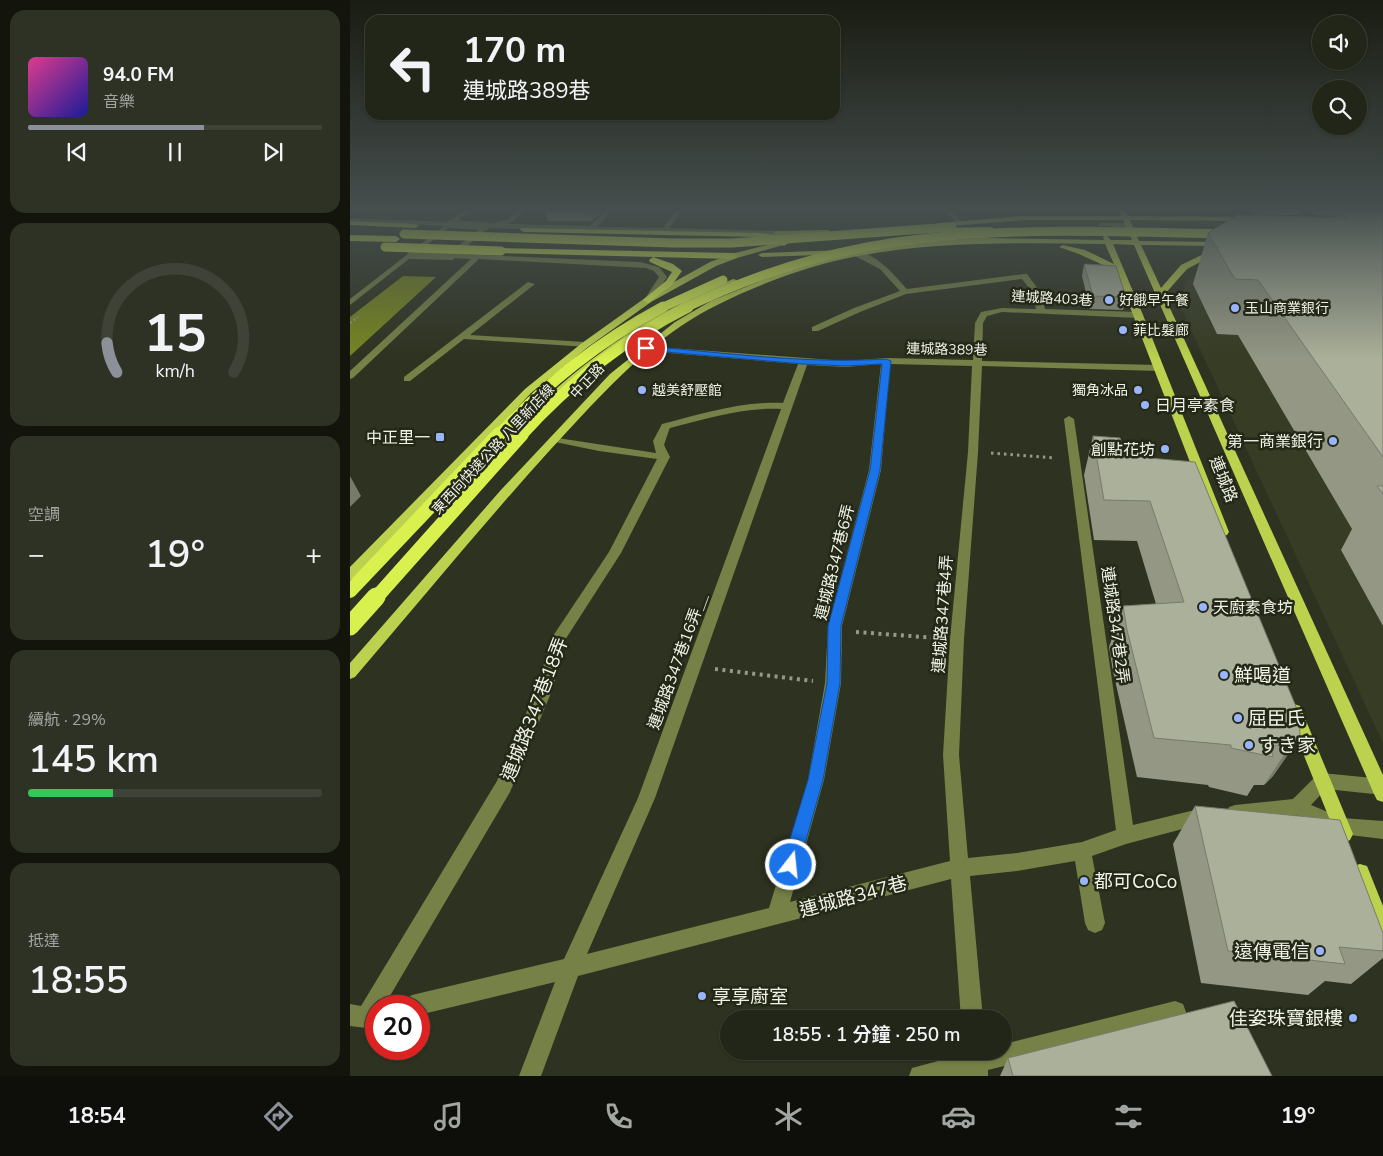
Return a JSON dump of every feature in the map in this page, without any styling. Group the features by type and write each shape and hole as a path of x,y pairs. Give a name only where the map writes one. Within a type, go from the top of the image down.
{"highway":[{"path":"646,259 658,261 677,271 676,275 667,285 648,300"},
{"name":"東西向快速公路 八里新店線","path":"350,591 532,399 576,362 626,327 714,283 787,259"},
{"name":"東西向快速公路 八里新店線","path":"350,626 555,400 623,345 666,319 735,284 815,259"}],"main road":[{"name":"中正路","path":"350,575 528,391 585,345 648,300 713,264 726,259"},
{"path":"714,303 756,273 788,263 791,259"},
{"name":"中正路","path":"350,673 504,494 614,376 646,348 678,324 714,303 780,275 839,259"},
{"path":"1098,259 1121,270"},
{"name":"連城路","path":"1116,259 1228,542"},
{"name":"連城路","path":"1144,259 1382,789"},
{"path":"1160,294 1184,267 1200,259"},
{"name":"中正路","path":"350,619 404,561 530,417 583,368 644,324 692,299 756,273"},
{"path":"644,324 664,292"},
{"path":"1289,698 1383,930"}],"street":[{"path":"350,303 407,259"},
{"path":"454,259 460,273"},
{"path":"350,376 475,259"},
{"path":"529,259 640,264 654,267 661,271 663,277 648,300"},
{"path":"868,259 883,267 905,292"},
{"path":"815,329 857,310 905,292 1024,276 1037,293 1040,312"},
{"path":"407,379 465,337 531,284"},
{"name":"連城路403巷","path":"977,363 979,323 984,314 1002,310 1139,315"},
{"path":"465,337 585,345"},
{"name":"連城路389巷","path":"646,348 846,364 886,361 1159,368"},
{"name":"連城路347巷6弄","path":"776,916 816,780 834,683 835,626 875,470 886,361"},
{"name":"連城路347巷16弄＿","path":"530,1076 571,967 646,798 803,362"},
{"name":"連城路347巷4弄","path":"971,1010 951,755 957,639 973,452 977,363"},
{"path":"664,457 657,448 658,439 666,426 741,408 763,405 786,406"},
{"name":"連城路347巷2弄","path":"1069,419 1126,835"},
{"path":"555,439 599,448 664,457"},
{"name":"連城路347巷18弄","path":"364,1016 504,786 545,688 558,640 616,553 664,457"},
{"path":"1382,789 1322,781 1297,807 1340,826 1383,830"},
{"name":"連城路347巷","path":"430,1002 776,916 959,868 1016,862 1082,851 1126,835 1197,816 1297,807"},
{"path":"1082,851 1094,923"},
{"path":"920,1076 1175,1012"}],"path":[{"path":"973,452 1075,459"},
{"path":"835,626 857,633 957,639"},
{"path":"698,654 717,670 834,683"}],"shaded area":[{"path":"1383,259 1383,743 1179,304 1187,281 1223,260"},
{"path":"403,276 436,277 350,356 350,317"}],"building":[{"path":"1223,259 1383,259 1383,457 1258,280 1235,279"},
{"path":"1084,264 1116,266 1126,297 1093,296"},
{"path":"1093,436 1120,438 1125,456 1195,462 1299,714 1300,737 1290,746 1270,745 1273,757 1231,748 1231,745 1154,738 1127,630 1123,606 1184,602 1150,501 1104,500"},
{"path":"1377,486 1383,486 1383,494"},
{"path":"1195,806 1340,820 1383,933 1383,951 1339,947 1345,964 1228,951"},
{"path":"1234,1001 1272,1076 1013,1076 1009,1060 1012,1060 1012,1057"}],"place":[{"name":"好餓早午餐","path":"1109,300"},
{"name":"玉山商業銀行","path":"1235,308"},
{"name":"菲比髮廊","path":"1123,330"},
{"name":"越美舒壓館","path":"642,390"},
{"name":"獨角冰品","path":"1138,390"},
{"name":"日月亭素食","path":"1145,405"},
{"name":"中正里一","path":"440,437"},
{"name":"第一商業銀行","path":"1333,441"},
{"name":"創點花坊","path":"1165,449"},
{"name":"天廚素食坊","path":"1203,607"},
{"name":"鮮喝道","path":"1224,675"},
{"name":"屈臣氏","path":"1238,718"},
{"name":"すき家","path":"1249,745"},
{"name":"都可CoCo","path":"1084,881"},
{"name":"遠傳電信","path":"1320,951"},
{"name":"享享廚室","path":"702,996"},
{"name":"佳姿珠寶銀樓","path":"1353,1018"}],"route":[{"path":"646,348 803,362 846,364 886,361 875,470 835,626 834,683 816,780 791,865"}]}
